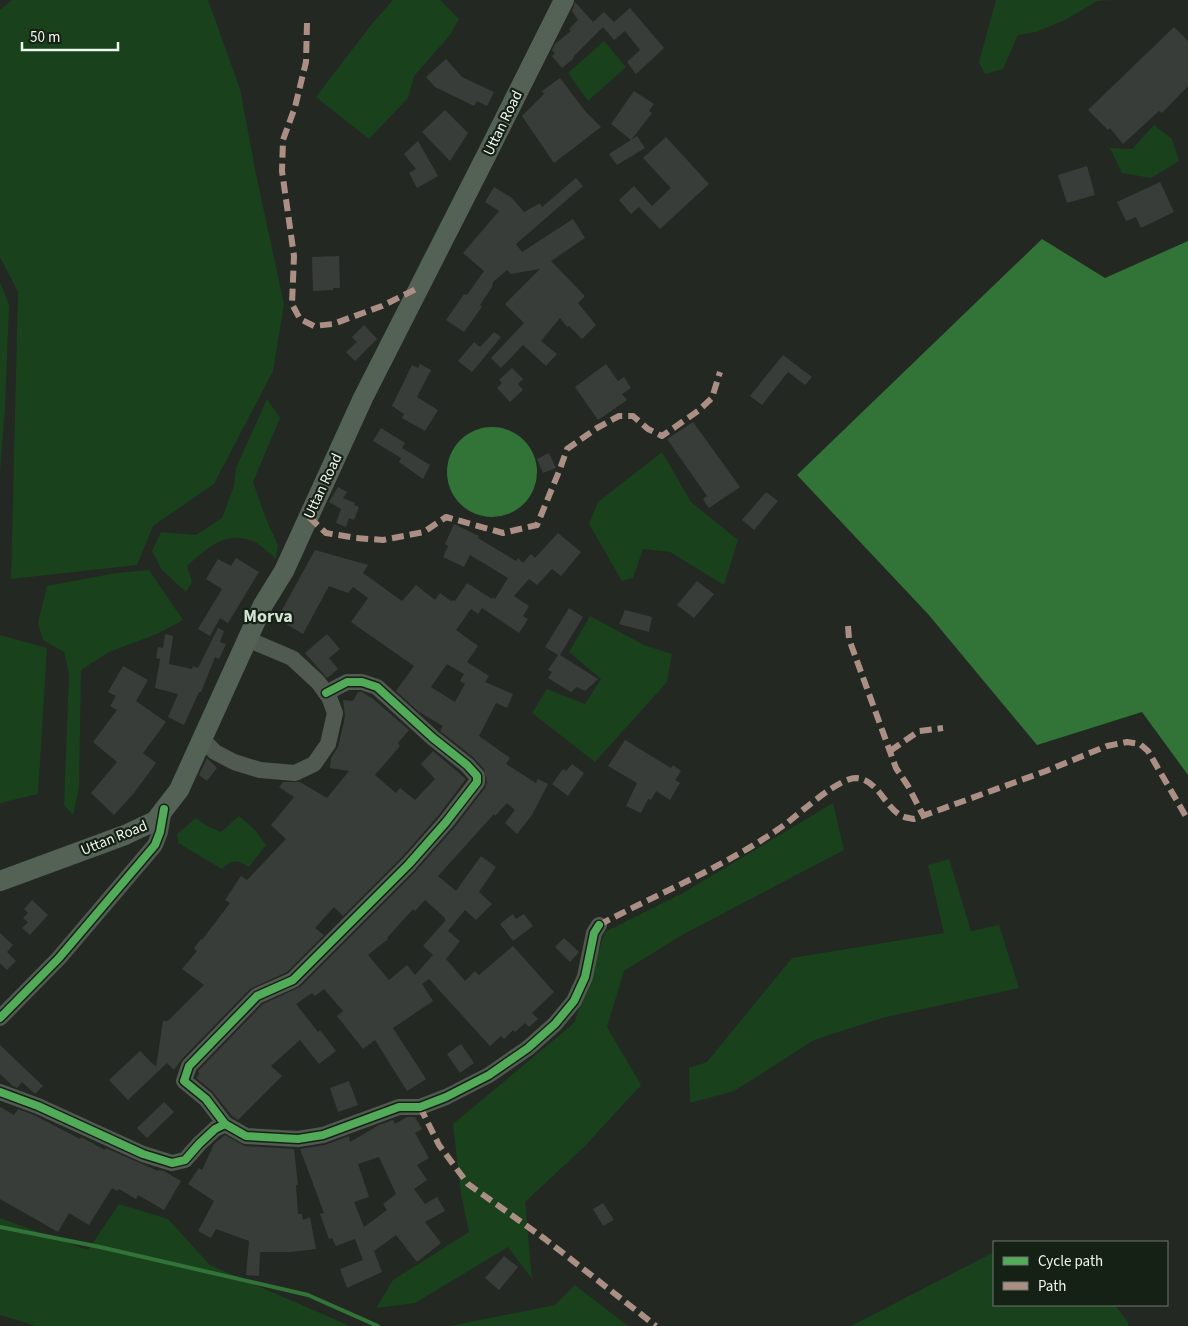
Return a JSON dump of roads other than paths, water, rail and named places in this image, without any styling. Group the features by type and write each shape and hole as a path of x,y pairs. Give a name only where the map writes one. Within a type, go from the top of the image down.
{"main road":[{"name":"Uttan Road","path":"0,881 125,835 155,821 178,790 263,605 284,571 363,398 505,133 564,0"}],"street":[{"path":"202,739 215,752 234,762 260,770 294,773 314,764 328,744 335,713 326,693 318,682 292,658 247,639"},
{"path":"326,693 347,682 362,682 377,687 433,738 467,765 477,776 477,782 446,822 409,864 293,980 257,996 188,1066 184,1080 206,1099 226,1124 246,1136 298,1139 323,1135 399,1107 420,1107 446,1097 489,1075 528,1048 555,1024 574,1001 585,977 594,934 599,925"},
{"path":"0,1018 58,958 155,845 160,832 164,809"},
{"path":"0,1092 38,1106 143,1154 172,1163 185,1160 216,1129 226,1124"}],"waterway":[{"path":"0,1227 100,1247 308,1295 378,1326"}],"district":[{"name":"Morva","path":"268,616"}]}
